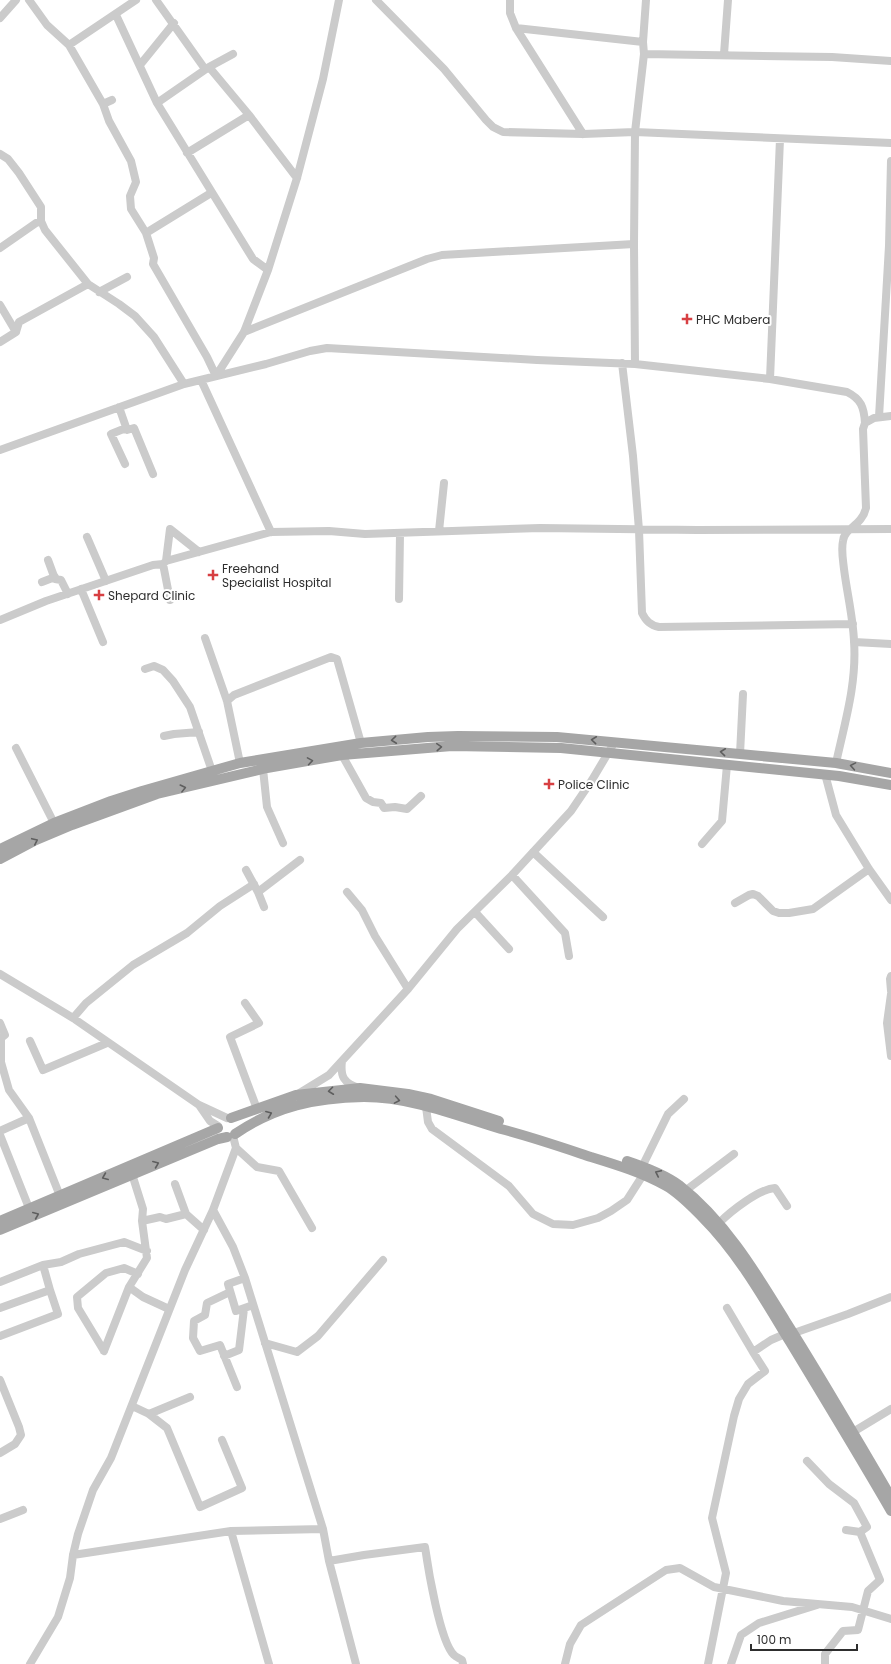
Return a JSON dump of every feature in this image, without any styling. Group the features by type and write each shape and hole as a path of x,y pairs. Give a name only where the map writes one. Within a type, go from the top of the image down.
{"main road":[{"path":"0,849 54,823 142,791 240,763 360,743 458,736 557,737 836,763 891,773"},
{"path":"0,859 34,841 72,825 157,794 263,769 342,755 452,746 561,748 825,774 891,785"},
{"path":"0,1222 29,1208 218,1127 221,1122 229,1118 296,1095 360,1088 386,1090 431,1099 643,1171 668,1178 686,1191 719,1224 737,1245 790,1334 891,1511"},
{"path":"0,1222 132,1174 218,1138 232,1136 266,1116 302,1103 365,1097 384,1098 426,1107 543,1141 634,1171 643,1171 677,1193 703,1218 731,1250 790,1334 889,1490"},
{"path":"229,1118 238,1125 232,1136"},
{"path":"218,1127 220,1134 232,1136"}],"street":[{"path":"0,18 16,0"},
{"path":"30,0 47,25 69,45 103,104 109,121 131,161 136,182 130,196 131,210 146,233 154,258 153,264 207,357 216,376"},
{"path":"69,45 116,15 136,0"},
{"path":"156,0 207,68 249,115 297,178"},
{"path":"216,376 244,332 268,270 297,178 323,79 339,0"},
{"path":"376,0 444,69 493,127 504,132 583,134 635,132 891,143"},
{"path":"510,0 510,13 516,28 583,134"},
{"path":"635,364 635,132 644,54 642,42 646,0"},
{"path":"724,54 728,0"},
{"path":"116,15 156,103 253,259 268,270"},
{"path":"140,65 174,23"},
{"path":"516,28 642,42"},
{"path":"156,103 207,68 233,54"},
{"path":"644,54 724,54 891,61"},
{"path":"103,104 112,100"},
{"path":"187,153 249,115"},
{"path":"770,379 780,139"},
{"path":"0,154 8,159 28,186 40,207 41,221 45,230 88,284 136,316 154,337 184,384"},
{"path":"879,417 890,246 891,161"},
{"path":"146,233 211,193"},
{"path":"0,248 41,221"},
{"path":"244,332 427,259 442,255 634,244"},
{"path":"100,292 127,277"},
{"path":"0,342 16,332 19,322 88,284"},
{"path":"0,305 16,332"},
{"path":"0,450 184,384 266,364 310,351 327,348 635,364 770,379 847,392 855,396 861,402 864,410 865,422 863,429 866,508 864,516 845,534 843,540 842,550 853,624 854,668 852,695 836,763"},
{"path":"622,363 633,456 639,530 642,613 645,620 653,626 853,624"},
{"path":"201,380 271,532"},
{"path":"119,407 126,428"},
{"path":"865,422 879,417 891,416"},
{"path":"125,464 111,434 126,428 127,430 134,428 153,474"},
{"path":"439,532 444,483"},
{"path":"0,620 81,589 153,565 271,532 329,531 365,534 400,534 540,528 639,530 891,529"},
{"path":"170,600 164,563 170,529 199,552"},
{"path":"399,599 400,534"},
{"path":"87,537 106,581"},
{"path":"48,560 55,579 61,580 68,594"},
{"path":"42,582 55,577"},
{"path":"81,589 103,642"},
{"path":"205,638 227,701 240,763"},
{"path":"854,642 891,644"},
{"path":"227,701 234,695 331,657 337,659 360,743"},
{"path":"145,669 154,666 163,670 173,681 190,707 212,771"},
{"path":"740,754 743,694"},
{"path":"164,736 199,732"},
{"path":"296,1095 325,1078 342,1061 408,989 457,929 512,875 571,811 614,743"},
{"path":"16,748 54,823"},
{"path":"342,755 366,798 380,803 384,808 395,807 407,809 421,796"},
{"path":"702,844 722,821 727,765"},
{"path":"263,769 267,807 283,844"},
{"path":"825,774 836,815 869,870 891,900"},
{"path":"533,852 603,917"},
{"path":"73,1018 86,1003 134,965 187,933 220,906 256,888 300,860"},
{"path":"246,870 264,907"},
{"path":"735,903 753,894 758,896 773,911 779,913 813,909 869,870"},
{"path":"512,875 565,933 569,956"},
{"path":"348,892 362,910 375,936 408,989"},
{"path":"474,912 509,949"},
{"path":"0,974 73,1018 107,1043 199,1105 229,1118"},
{"path":"891,976 891,992 887,1023 891,1056"},
{"path":"245,1003 258,1023 230,1037 257,1109"},
{"path":"0,1023 5,1035 1,1039 1,1062 9,1090 29,1118 60,1196"},
{"path":"30,1042 44,1070 107,1043"},
{"path":"342,1061 341,1071 344,1080 349,1085 360,1088"},
{"path":"426,1107 428,1122 432,1129 509,1186 533,1214 553,1224 573,1225 598,1218 627,1200 643,1171 668,1114 684,1099"},
{"path":"199,1105 210,1120 218,1127"},
{"path":"0,1131 29,1118"},
{"path":"0,1135 29,1208"},
{"path":"232,1136 236,1148 257,1166 279,1171 312,1228"},
{"path":"30,1664 58,1617 70,1578 73,1555 93,1490 111,1458 169,1309 213,1210 236,1148"},
{"path":"686,1191 734,1154"},
{"path":"132,1174 143,1209 142,1221 147,1258 138,1274 129,1287 104,1351 78,1308 77,1297 106,1273 124,1268 138,1274"},
{"path":"175,1184 186,1214 204,1230"},
{"path":"719,1224 731,1211 763,1191 772,1188 776,1188 787,1206"},
{"path":"213,1210 233,1247 245,1278 324,1529 329,1561 356,1664"},
{"path":"142,1221 160,1217 166,1219 186,1214"},
{"path":"0,1282 43,1265 61,1262 79,1254 124,1242 146,1251"},
{"path":"265,1343 297,1352 318,1336 383,1260"},
{"path":"0,1336 58,1314 43,1265"},
{"path":"245,1278 228,1284 230,1292 236,1311 253,1305"},
{"path":"129,1287 143,1297 169,1309"},
{"path":"0,1308 50,1290"},
{"path":"230,1292 207,1303 205,1315 194,1321 193,1338 200,1351 220,1345 237,1387"},
{"path":"753,1352 790,1334 891,1297"},
{"path":"708,1664 726,1573 712,1518 739,1399 748,1384 765,1372 727,1308"},
{"path":"224,1356 239,1350 244,1309"},
{"path":"0,1380 19,1427 20,1435 15,1444 0,1453"},
{"path":"149,1414 190,1397"},
{"path":"132,1406 149,1414 167,1428 200,1507 242,1488 222,1440"},
{"path":"853,1432 891,1410"},
{"path":"808,1461 829,1484 854,1503 867,1527 860,1532 846,1530"},
{"path":"0,1519 23,1510"},
{"path":"73,1555 231,1530 324,1529"},
{"path":"231,1530 268,1664"},
{"path":"825,1664 825,1654 844,1632 858,1630 868,1591 880,1580 860,1532"},
{"path":"329,1561 425,1547 438,1614 442,1627 449,1647 454,1655 462,1660 463,1664"},
{"path":"565,1664 570,1644 581,1625 666,1570 680,1568 714,1587 783,1600 852,1607 891,1619"},
{"path":"731,1664 741,1635 759,1622 821,1603"}],"place":[{"name":"PHC Mabera","path":"687,319"},
{"name":"Freehand Specialist Hospital","path":"213,575"},
{"name":"Shepard Clinic","path":"99,595"},
{"name":"Police Clinic","path":"549,784"}]}
